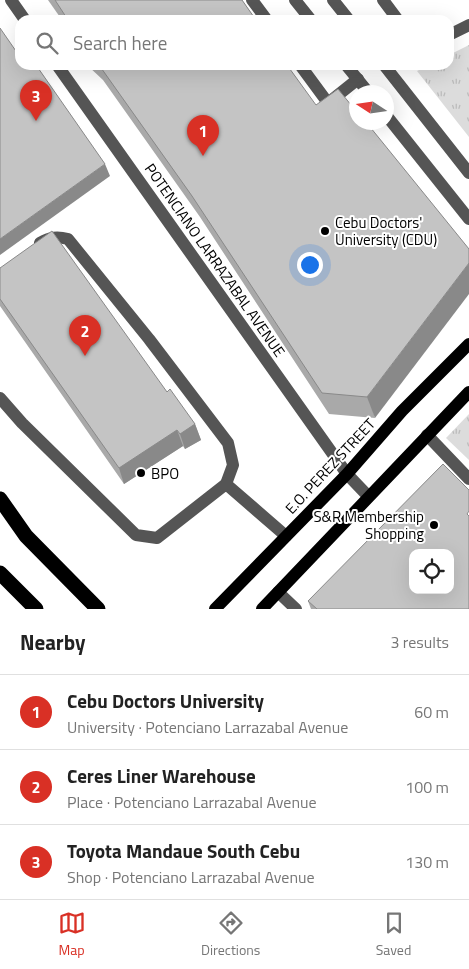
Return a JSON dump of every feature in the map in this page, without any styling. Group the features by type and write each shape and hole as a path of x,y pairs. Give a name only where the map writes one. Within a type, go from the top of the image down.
{"highway":[{"path":"0,499 26,536 98,609"},
{"path":"0,573 36,609"}],"main road":[{"name":"E.O. PEREZ STREET","path":"215,609 347,474 402,411 469,344"},
{"path":"262,609 469,392"}],"street":[{"path":"12,0 22,15"},
{"path":"252,0 263,15"},
{"path":"295,0 307,15"},
{"path":"333,0 345,15"},
{"path":"383,0 394,15"},
{"path":"454,32 469,25"},
{"name":"POTENCIANO LARRAZABAL AVENUE","path":"61,70 347,474 368,496"},
{"path":"304,70 328,103 358,79"},
{"path":"350,70 363,85"},
{"path":"389,70 469,173"},
{"path":"394,125 469,219"},
{"path":"0,398 35,437 136,535 157,538 226,484 233,465 228,443 149,339 68,239 59,236 49,237 33,248"},
{"path":"427,435 469,479"},
{"path":"226,484 286,536"},
{"path":"278,592 296,609"}],"green space":[{"path":"469,45 469,137 417,71 454,70 454,52"},
{"path":"469,414 469,460 446,438"}],"building":[{"path":"55,0 242,0 252,15 65,15"},
{"path":"0,28 15,50 15,70 39,70 105,164 0,239"},
{"name":"Cebu Doctors' University (CDU)","path":"103,70 291,70 316,105 338,89 349,102 349,130 372,130 469,249 469,263 367,397 322,393 192,196"},
{"path":"52,231 167,392 170,389 195,424 180,434 177,430 119,468 0,299 0,268"},
{"name":"S&R Membership Shopping","path":"443,464 469,490 469,511 467,514 469,516 469,609 317,609 308,601"}],"place":[{"name":"Toyota Mandaue South Cebu","path":"36,121"},
{"name":"Cebu Doctors University","path":"203,156"},
{"name":"Cebu Doctors' University (CDU)","path":"325,231"},
{"name":"Ceres Liner Warehouse","path":"85,356"},
{"name":"BPO","path":"141,473"},
{"name":"S&R Membership Shopping","path":"434,525"}]}
